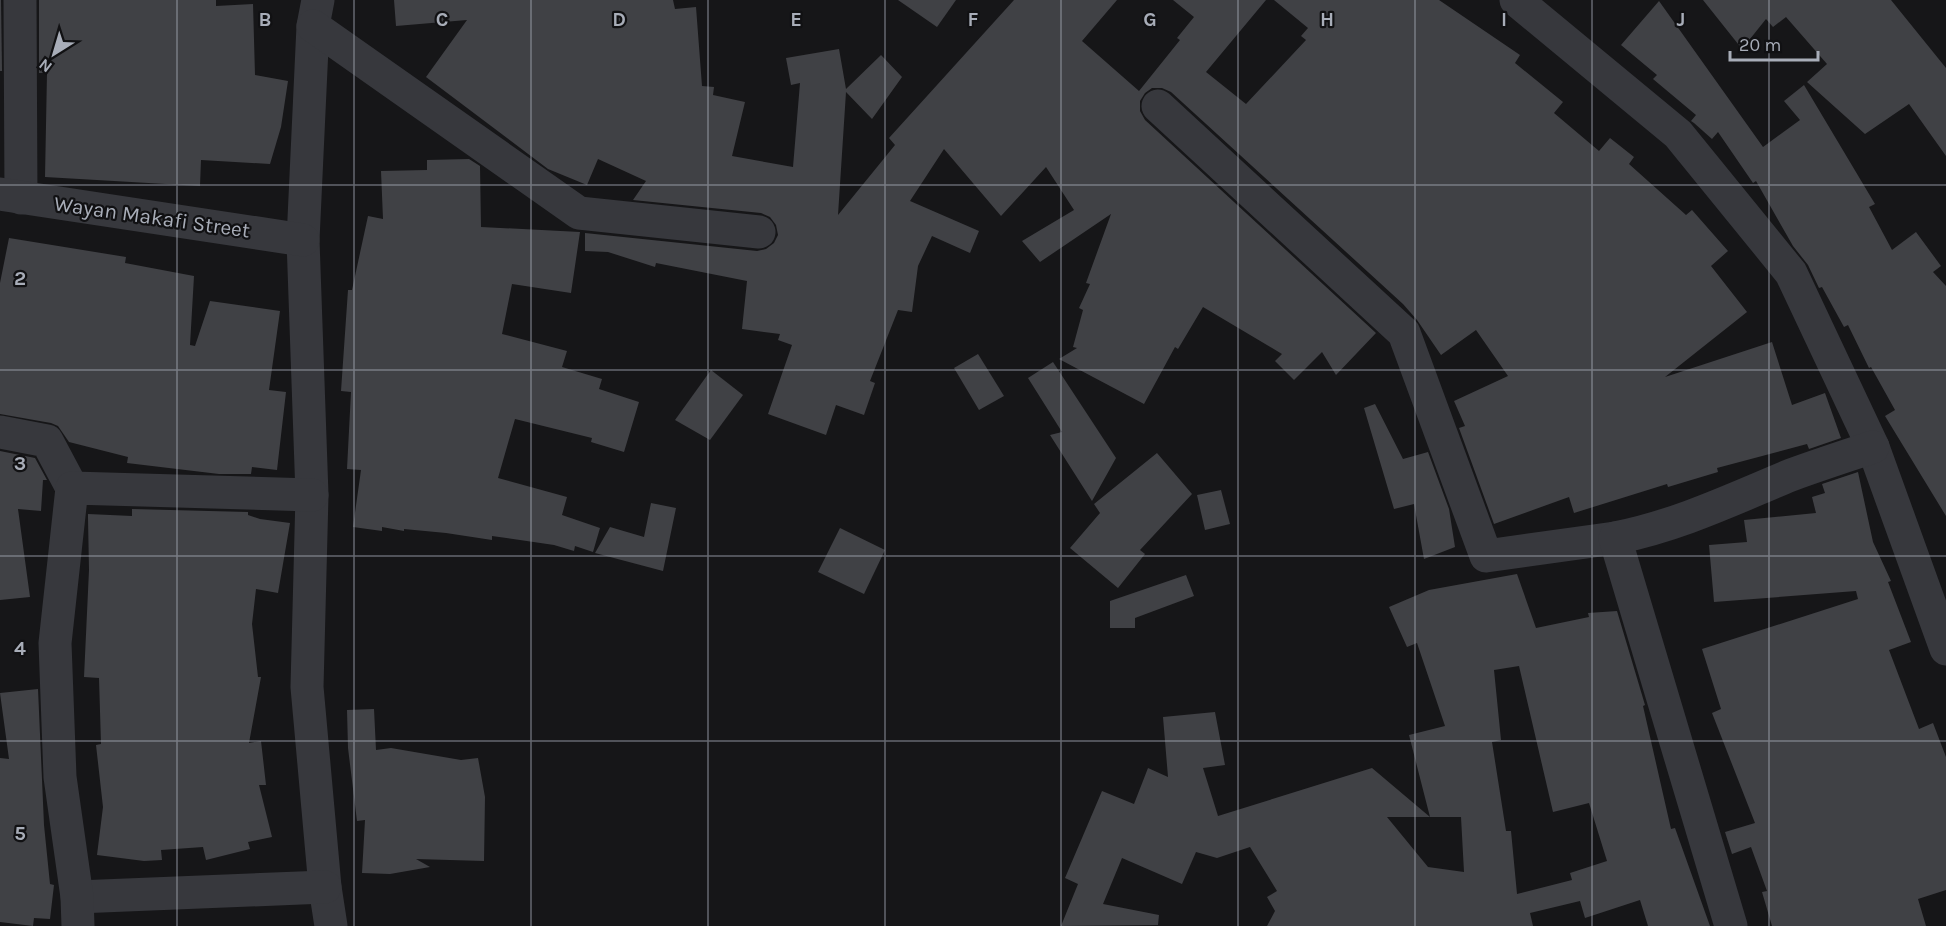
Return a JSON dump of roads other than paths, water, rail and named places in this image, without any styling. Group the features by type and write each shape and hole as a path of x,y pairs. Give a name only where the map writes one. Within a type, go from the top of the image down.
{"street":[{"path":"10,196 20,0"},
{"path":"1516,0 1678,134 1791,273 1873,447 1946,649"},
{"path":"316,13 579,213 759,232"},
{"path":"316,13 303,240 312,495 307,687 325,887 331,926"},
{"path":"1158,106 1404,333 1486,556 1615,538 1661,528 1714,509 1792,475 1873,447"},
{"name":"Wayan Makafi Street","path":"10,196 303,240"},
{"path":"0,432 47,441 72,488 55,643 60,777 77,912 325,887"},
{"path":"72,488 312,495"},
{"path":"1615,538 1731,926"}]}
